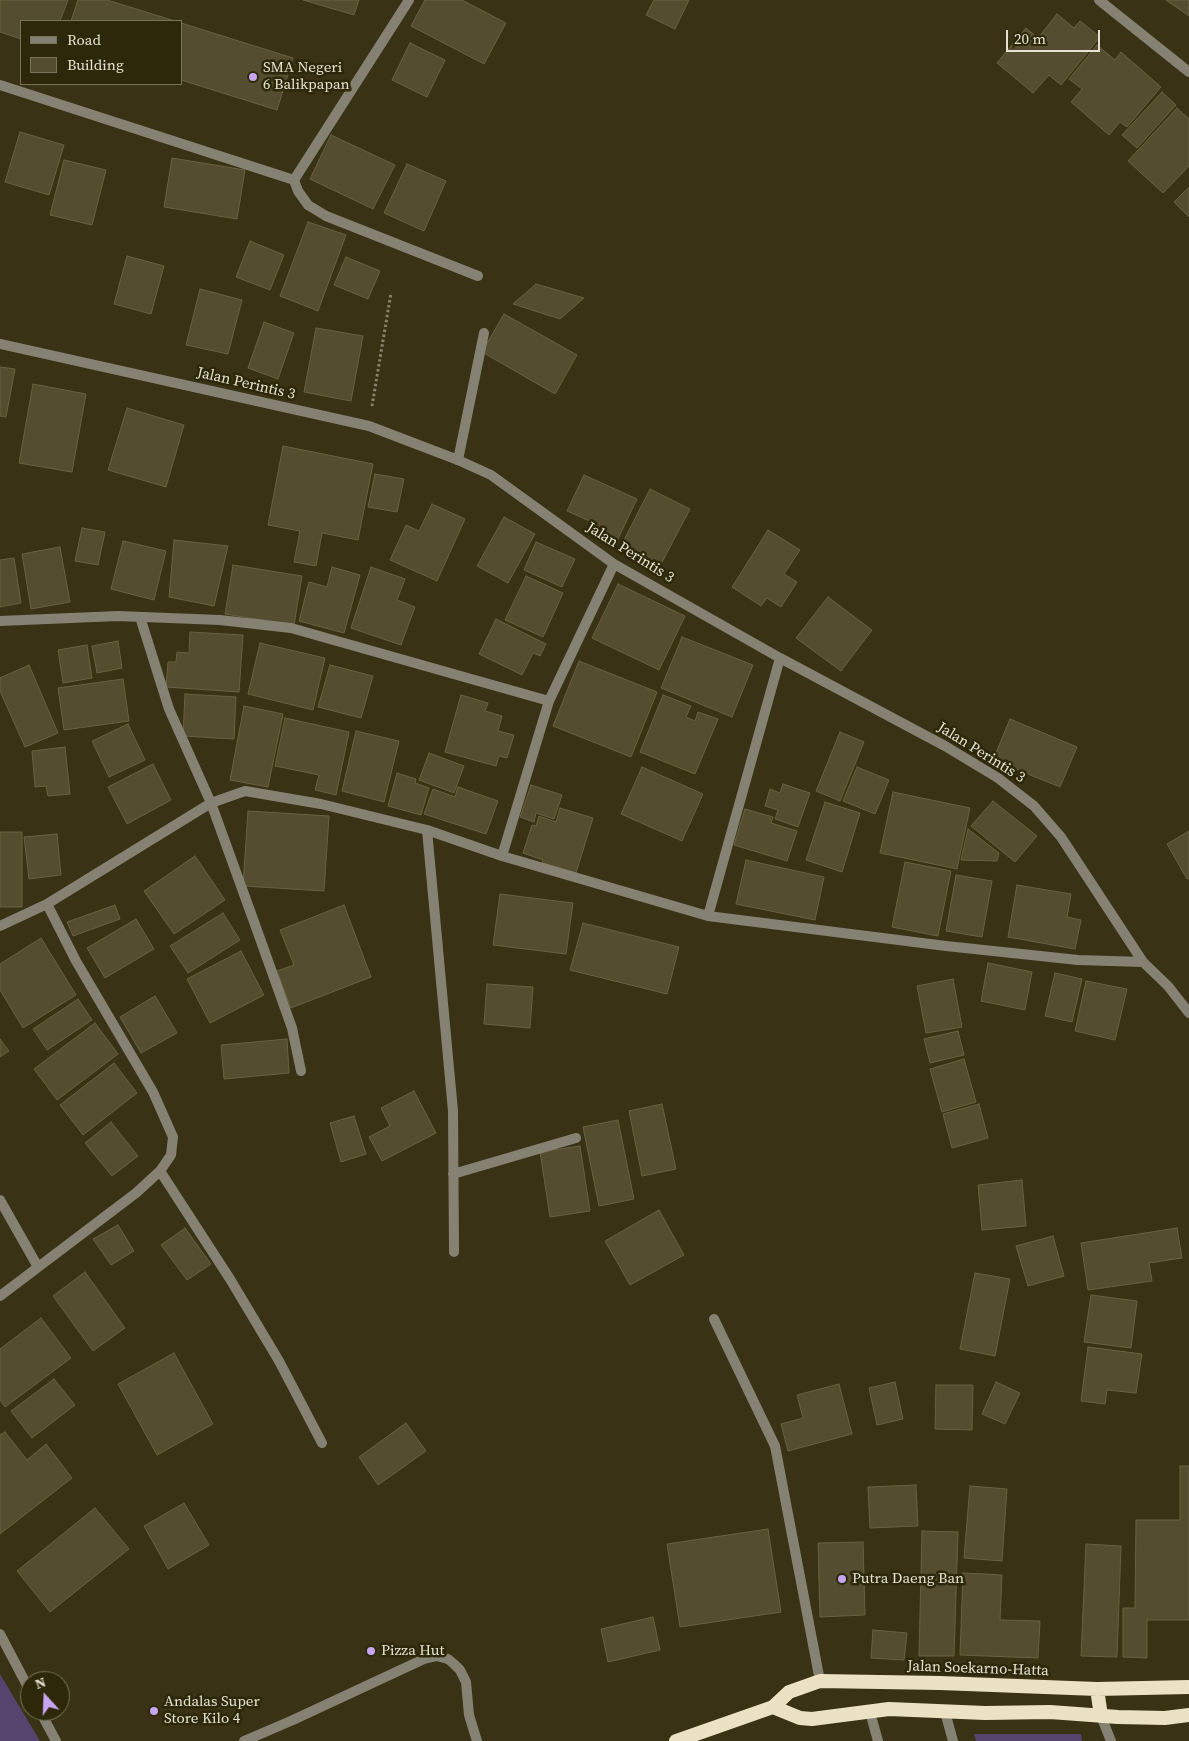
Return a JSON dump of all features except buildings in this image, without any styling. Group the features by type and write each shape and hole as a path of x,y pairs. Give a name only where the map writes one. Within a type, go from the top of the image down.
{"highway":[{"name":"Jalan Soekarno-Hatta","path":"676,1741 773,1707 789,1692 820,1681 1097,1689 1189,1686"},
{"path":"1097,1689 1101,1716"},
{"path":"773,1707 800,1718 812,1719 889,1710 1050,1712 1165,1718 1189,1715"}],"street":[{"path":"294,180 408,0"},
{"path":"1099,0 1189,72"},
{"path":"0,85 294,180"},
{"path":"294,180 298,191 308,205 326,216 478,276"},
{"path":"458,460 484,333"},
{"name":"Jalan Perintis 3","path":"0,344 368,426 458,460 491,475 614,564 780,658 945,746 998,778 1034,806 1061,837 1143,962 1168,986 1189,1013"},
{"path":"502,856 549,701 614,564"},
{"path":"0,622 118,616 220,620 291,628 549,701"},
{"path":"140,617 169,710 211,803 292,1028 301,1071"},
{"path":"708,916 780,658"},
{"path":"0,926 47,904 211,803 245,791 321,804 427,830 502,856 708,916 1078,960 1143,962"},
{"path":"427,830 453,1111 454,1252"},
{"path":"0,1296 136,1193 160,1171 171,1155 173,1137 153,1092 76,961 47,904"},
{"path":"453,1174 576,1138"},
{"path":"160,1171 230,1279 279,1361 322,1443"},
{"path":"0,1200 38,1267"},
{"path":"714,1319 775,1446 820,1681"},
{"path":"0,1634 20,1672"},
{"path":"244,1741 424,1659 437,1656 448,1659 454,1664 460,1670 466,1682 469,1715 477,1741"},
{"path":"870,1712 878,1741"},
{"path":"945,1712 954,1741"},
{"path":"1101,1716 1111,1741"},
{"path":"45,1721 56,1741"}],"path":[{"path":"368,426 391,293"}],"shaded area":[{"path":"0,1674 20,1708 20,1721 28,1721 40,1741 0,1741"},
{"path":"974,1734 1081,1734 1082,1741 976,1741"}],"place":[{"name":"SMA Negeri 6 Balikpapan","path":"253,77"},
{"name":"Putra Daeng Ban","path":"842,1579"},
{"name":"Pizza Hut","path":"371,1651"},
{"name":"Andalas Super Store Kilo 4","path":"154,1711"}]}
